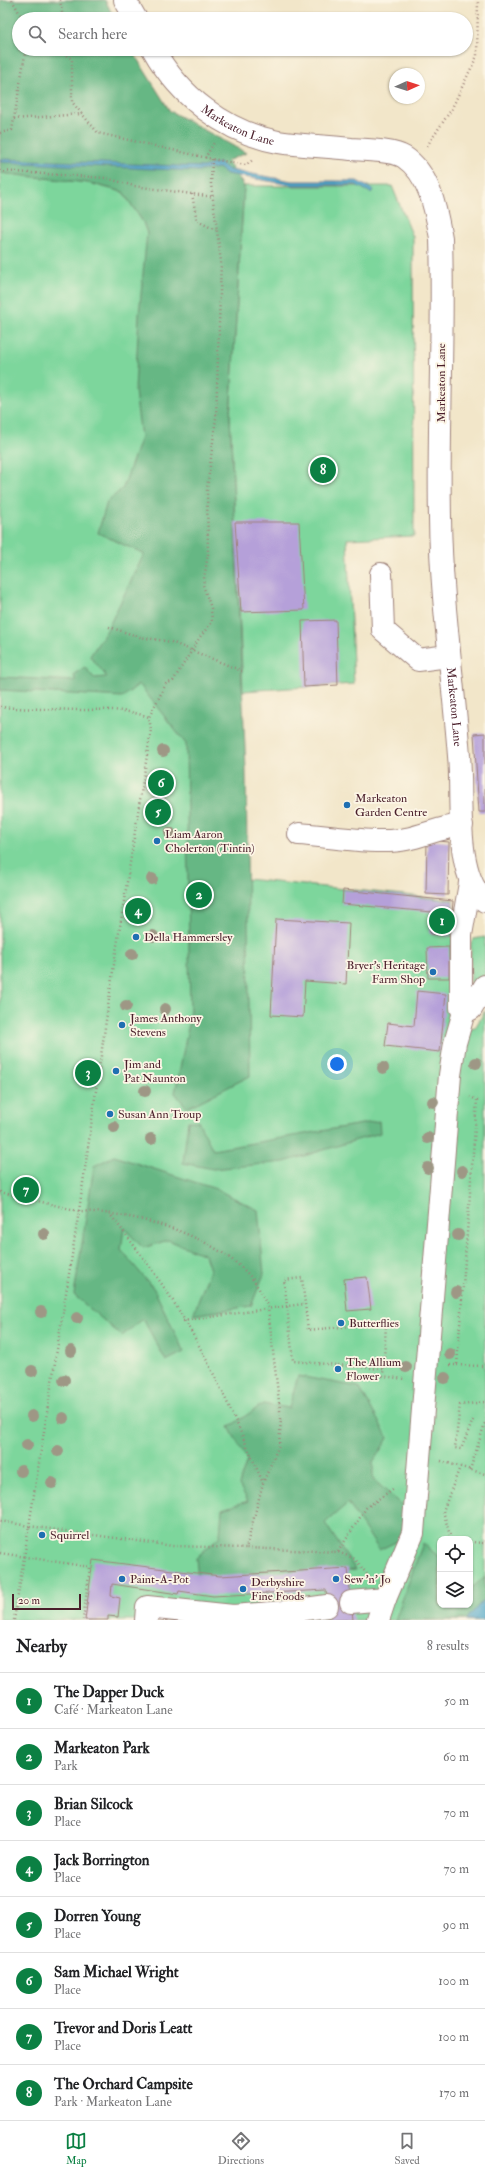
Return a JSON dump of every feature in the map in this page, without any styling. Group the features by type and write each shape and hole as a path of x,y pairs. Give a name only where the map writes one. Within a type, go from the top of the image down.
{"street":[{"path":"126,0 132,12"},
{"name":"Markeaton Lane","path":"157,56 196,103 230,126 277,142 392,153 404,156 413,165 430,194 441,238 440,518 448,656 462,782 462,825 465,866 470,883 485,901"},
{"path":"381,574 383,630 418,660 448,656"},
{"path":"299,834 385,841 405,840 444,827 462,825"},
{"path":"378,1620 413,1533 427,1463 427,1372 455,1043 464,1012 461,1008 461,935 470,883"},
{"path":"464,1012 471,1009 485,986"},
{"path":"351,1602 386,1599"},
{"path":"146,1620 147,1608 233,1616 284,1612 327,1606"}],"path":[{"path":"12,0 19,12"},
{"path":"60,0 62,12"},
{"path":"413,165 451,110 477,56 478,0"},
{"path":"0,133 12,130 25,56"},
{"path":"14,1620 79,1211 112,979 152,730 149,717 166,684 173,681 191,650 212,622 211,608 204,585 208,554 207,489 216,418 221,262 216,231 214,197 211,184 212,159 98,133 72,102 72,59 69,57"},
{"path":"14,119 82,114"},
{"path":"0,171 106,178 134,186 214,197"},
{"path":"192,194 197,221 216,231"},
{"path":"109,627 140,637 171,642 242,671"},
{"path":"0,707 74,710 106,708 127,710 149,717"},
{"path":"450,1096 473,1098 477,1100 457,1365"},
{"path":"0,1192 79,1211 108,1212 177,1230 212,1247 248,1274 261,1292 268,1308 281,1419 279,1445 263,1483 246,1548"},
{"path":"108,1212 147,1262 174,1302 234,1415 263,1483"},
{"path":"383,1369 293,1361 284,1280 302,1278 308,1330 385,1323 383,1376 427,1372 457,1365 482,1366 485,1364"},
{"path":"183,1321 305,1304"},
{"path":"473,1420 462,1449 455,1448 460,1405 485,1402"},
{"path":"470,1470 485,1425"},
{"path":"338,1552 366,1508 427,1463 460,1467 485,1474"},
{"path":"450,1536 443,1511 460,1467"},
{"path":"0,1521 174,1546 338,1552 355,1559 386,1599"},
{"path":"473,1542 484,1543 485,1541"},
{"path":"0,1552 90,1567 83,1620"}],"green space":[{"path":"0,0 105,0 111,12 12,12 12,56 135,56 170,111 246,153 227,161 244,186 230,417 246,770 250,1076 187,1108 175,1093 190,1018 186,744 139,684 123,697 0,690 0,677 75,681 74,674 85,667 94,678 107,677 90,656 107,630 144,554 98,533 107,502 123,488 141,437 135,391 139,315 147,233 143,222 123,192 89,183 0,173"},
{"path":"0,173 89,183 123,192 143,222 147,233 216,876 453,900 451,1034 475,1028 485,1011 485,1620 0,1620"},
{"path":"244,186 392,186 413,237 414,536 347,539 354,684 243,691 230,417"},
{"path":"485,937 485,973 470,1002 471,943 474,939"},
{"path":"188,1121 198,1121 213,1150 379,1121 380,1133 284,1162 213,1169 183,1163"},
{"path":"114,1156 216,1189 258,1210 264,1274 251,1306 193,1315 210,1270 205,1255 168,1240 143,1248 124,1228 121,1250 154,1289 184,1352 166,1361 143,1319 122,1336 74,1295 94,1166"},
{"path":"298,1376 359,1387 388,1438 373,1462 373,1479 409,1512 406,1537 379,1550 348,1503 325,1523 356,1570 230,1583 198,1578 196,1558 220,1536 222,1509 248,1501 239,1485 247,1460 229,1427 263,1404 289,1408"},
{"path":"423,1543 437,1555 437,1608 473,1608 473,1587 485,1576 485,1620 395,1620"}],"water":[{"path":"0,159 203,167 219,163 229,170 292,181 357,181 373,190 371,193 356,185 292,185 227,174 219,168 198,171 0,162"},
{"path":"485,1598 485,1620 466,1620"}],"building":[{"path":"235,522 299,522 304,610 241,612"},
{"path":"336,620 338,685 304,687 302,621"},
{"path":"485,733 485,812 479,812 474,734"},
{"path":"427,840 449,842 448,895 426,894"},
{"path":"343,890 453,901 450,936 430,934 432,912 342,904"},
{"path":"276,919 349,923 346,984 305,981 303,1017 271,1015"},
{"path":"449,947 449,978 428,978 427,948"},
{"path":"417,991 446,994 440,1052 385,1046 388,1023 414,1026"},
{"path":"367,1277 371,1309 347,1311 344,1279"},
{"path":"93,1560 220,1576 348,1568 353,1620 328,1620 326,1590 213,1596 179,1591 178,1594 112,1584 111,1596 120,1598 118,1617 108,1616 108,1620 85,1620"}],"place":[{"name":"The Orchard Campsite","path":"323,470"},
{"name":"Sam Michael Wright","path":"161,783"},
{"name":"Markeaton Garden Centre","path":"347,805"},
{"name":"Dorren Young","path":"158,812"},
{"name":"Liam Aaron Cholerton (Tintin)","path":"157,841"},
{"name":"Markeaton Park","path":"199,895"},
{"name":"Jack Borrington","path":"138,911"},
{"name":"The Dapper Duck","path":"442,921"},
{"name":"Della Hammersley","path":"136,937"},
{"name":"Bryer's Heritage Farm Shop","path":"433,972"},
{"name":"James Anthony Stevens","path":"122,1025"},
{"name":"Jim and Pat Naunton","path":"116,1071"},
{"name":"Brian Silcock","path":"88,1073"},
{"name":"Susan Ann Troup","path":"110,1114"},
{"name":"Trevor and Doris Leatt","path":"26,1190"},
{"name":"Butterflies","path":"341,1323"},
{"name":"The Allium Flower","path":"338,1369"},
{"name":"Squirrel","path":"42,1535"},
{"name":"Paint-A-Pot","path":"122,1579"},
{"name":"Sew 'n' Jo","path":"336,1579"},
{"name":"Derbyshire Fine Foods","path":"243,1589"}]}
